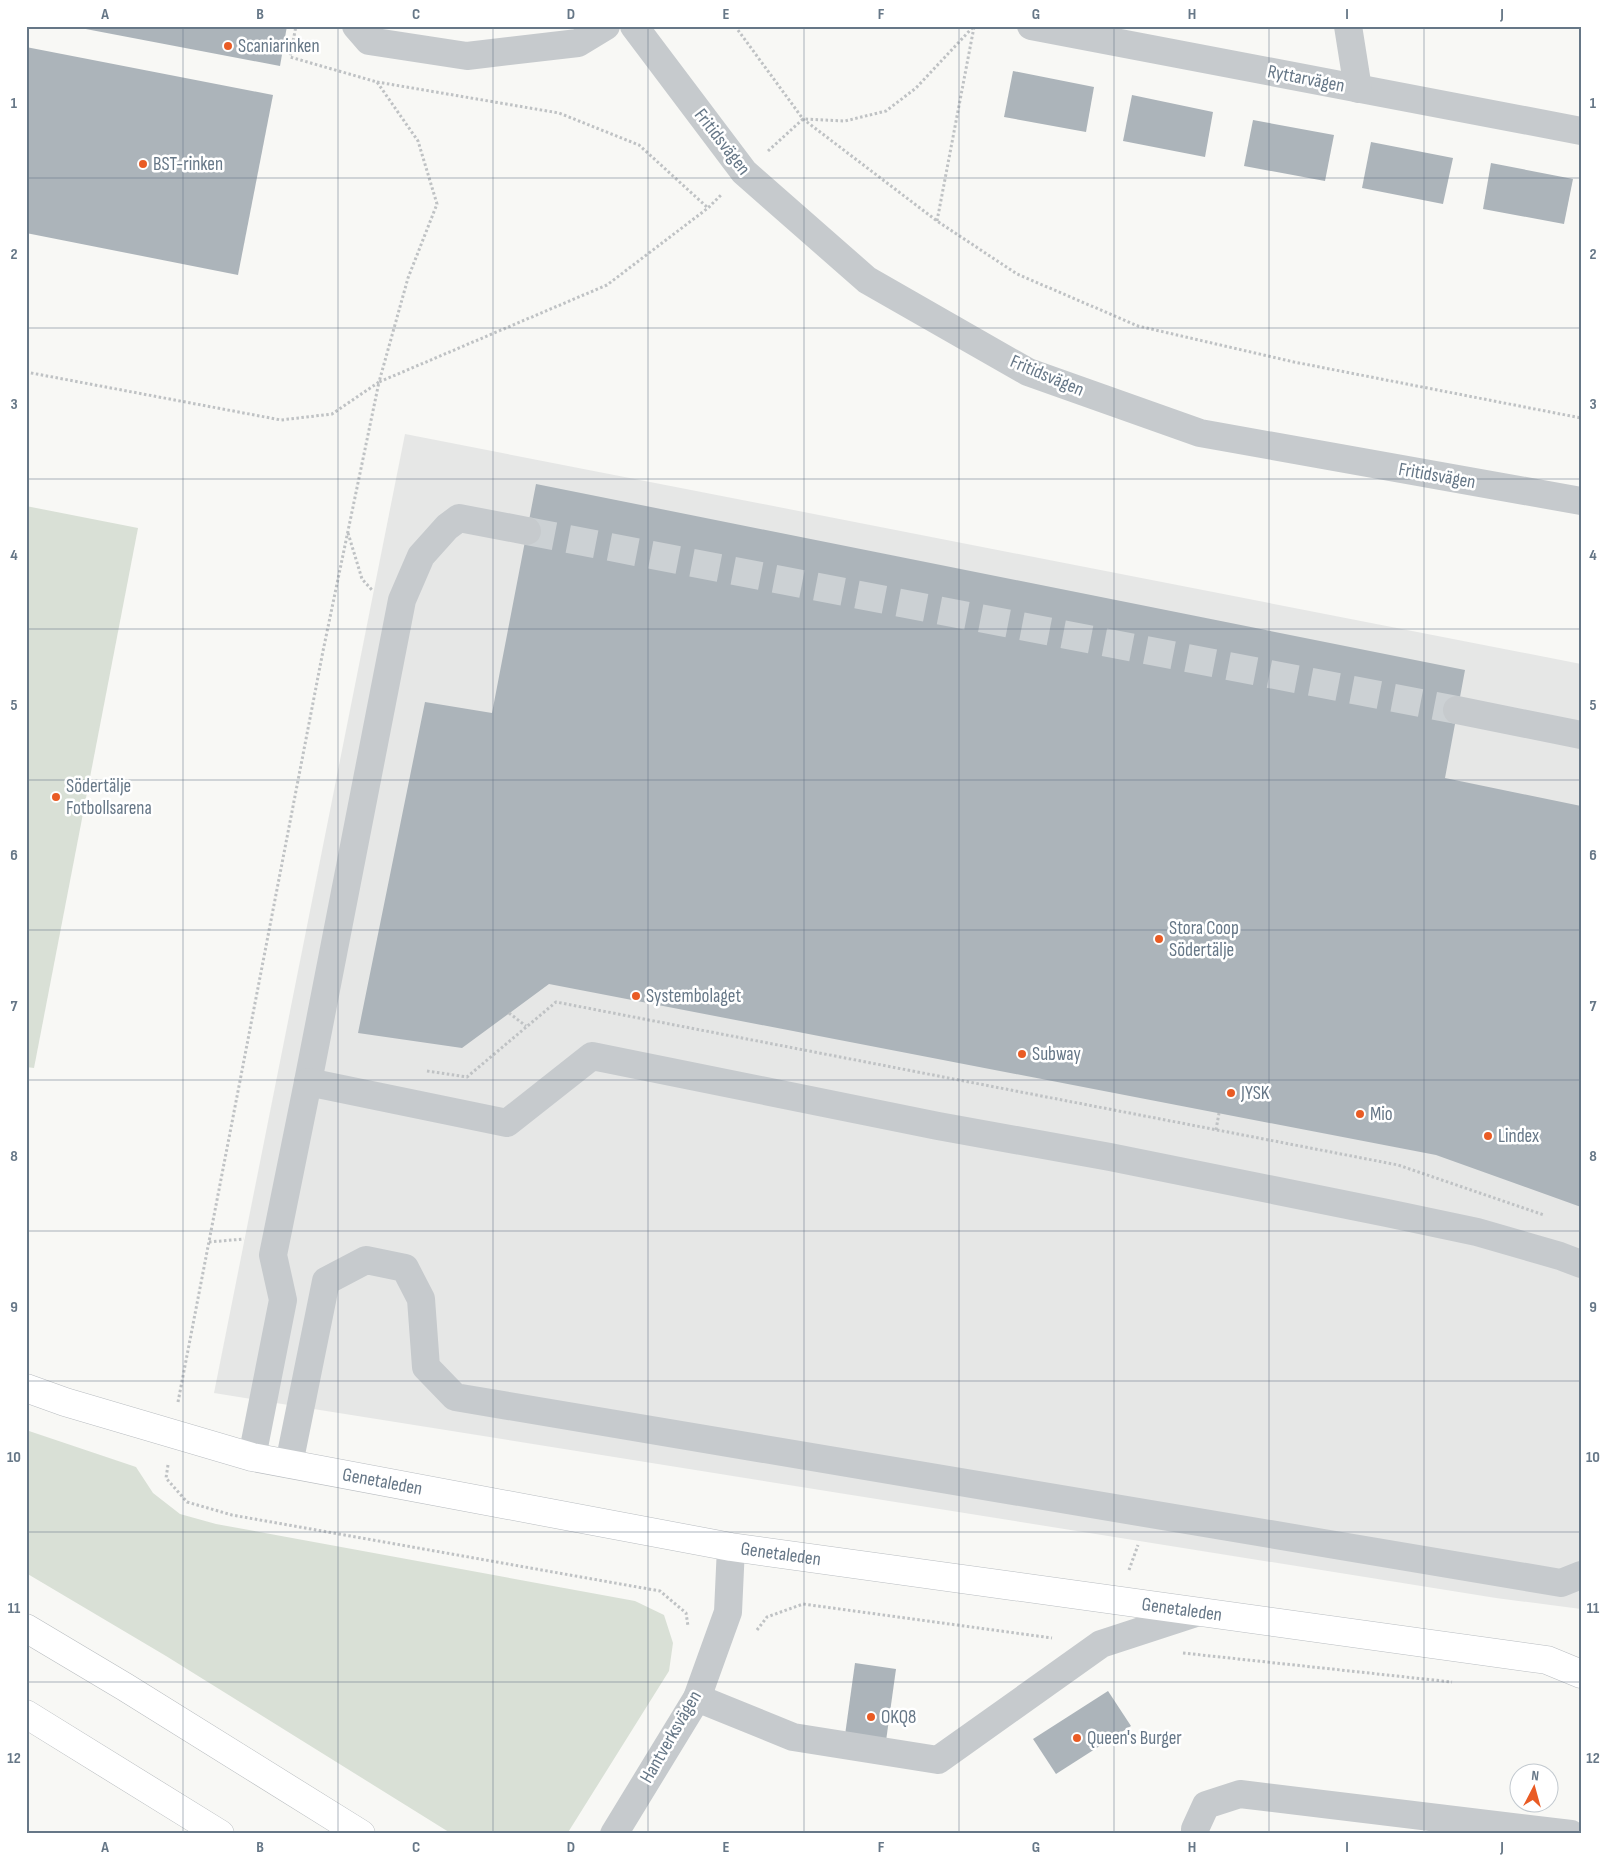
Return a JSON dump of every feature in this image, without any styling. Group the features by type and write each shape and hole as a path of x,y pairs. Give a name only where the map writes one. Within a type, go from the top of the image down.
{"main road":[{"name":"Genetaleden","path":"26,1388 65,1402 252,1457 731,1547 1547,1660 1581,1674"},
{"path":"26,1628 125,1687 361,1834"},
{"name":"Genetaleden","path":"1547,1660 1581,1651"},
{"path":"26,1714 220,1834"}],"street":[{"path":"356,26 369,41 467,56 578,43 606,26"},
{"name":"Fritidsvägen","path":"634,26 744,172 867,280 1028,372 1200,433 1581,501"},
{"name":"Ryttarvägen","path":"1031,26 1581,131"},
{"path":"1348,26 1358,89"},
{"path":"252,1457 283,1300 273,1255 402,600 421,556 447,527 459,518 527,531"},
{"path":"1457,710 1581,735"},
{"path":"308,1082 507,1123 592,1056 938,1126 1198,1174 1441,1224 1486,1234 1581,1264"},
{"path":"289,1464 326,1280 366,1260 405,1268 421,1299 426,1368 455,1397 1561,1583 1581,1575"},
{"name":"Hantverksvägen","path":"614,1834 697,1698 728,1612 731,1547"},
{"path":"697,1698 793,1737 938,1760 1101,1644 1199,1612"},
{"path":"1195,1834 1195,1829 1206,1805 1240,1794 1571,1834"}],"path":[{"path":"296,26 290,57 377,82 558,113 638,145 708,208"},
{"path":"735,26 803,119 937,221 1018,274 1138,326 1294,362 1581,418"},
{"path":"26,372 280,420 332,414 378,382 608,285 708,208 744,172 803,119 845,121 886,111 916,88 974,26"},
{"path":"937,221 974,26"},
{"path":"377,82 418,141 437,204 408,278 378,382 172,1434 166,1478 187,1502 232,1515 660,1591 686,1613 689,1634"},
{"path":"348,532 362,579 399,619"},
{"path":"509,1013 526,1026"},
{"path":"1216,1130 1219,1113"},
{"path":"1118,1600 1150,1514"}],"shaded area":[{"path":"405,434 1581,664 1581,1609 1496,1598 214,1393"},
{"name":"Södertälje Fotbollsarena","path":"26,506 138,528 34,1068 26,1067"},
{"path":"26,1430 136,1467 153,1493 180,1514 216,1524 635,1601 664,1615 673,1643 669,1671 567,1834 452,1834 166,1656 26,1573"}],"building":[{"name":"Scaniarinken","path":"70,26 287,26 280,66"},
{"name":"BST-rinken","path":"26,47 273,95 238,275 26,233"},
{"path":"1013,71 1094,87 1086,132 1004,117"},
{"path":"1132,95 1213,112 1205,157 1123,141"},
{"path":"1253,120 1334,135 1325,181 1244,166"},
{"path":"1371,142 1453,158 1443,204 1362,188"},
{"path":"1491,163 1573,179 1564,224 1483,209"},
{"path":"536,484 1465,670 1445,778 1581,806 1581,1207 1436,1155 549,984 462,1048 358,1033 425,702 492,713"},
{"path":"855,1663 896,1669 886,1741 845,1735"},
{"path":"1108,1691 1131,1726 1056,1774 1033,1739"}],"tunnel":[{"path":"527,531 1457,710"}],"place":[{"name":"Scaniarinken","path":"228,46"},
{"name":"BST-rinken","path":"143,164"},
{"name":"Södertälje Fotbollsarena","path":"56,797"},
{"name":"Stora Coop Södertälje","path":"1159,939"},
{"name":"Systembolaget","path":"636,996"},
{"name":"Subway","path":"1022,1054"},
{"name":"JYSK","path":"1231,1093"},
{"name":"Mio","path":"1360,1114"},
{"name":"Lindex","path":"1488,1136"},
{"name":"OKQ8","path":"871,1717"},
{"name":"Queen's Burger","path":"1077,1738"}]}
